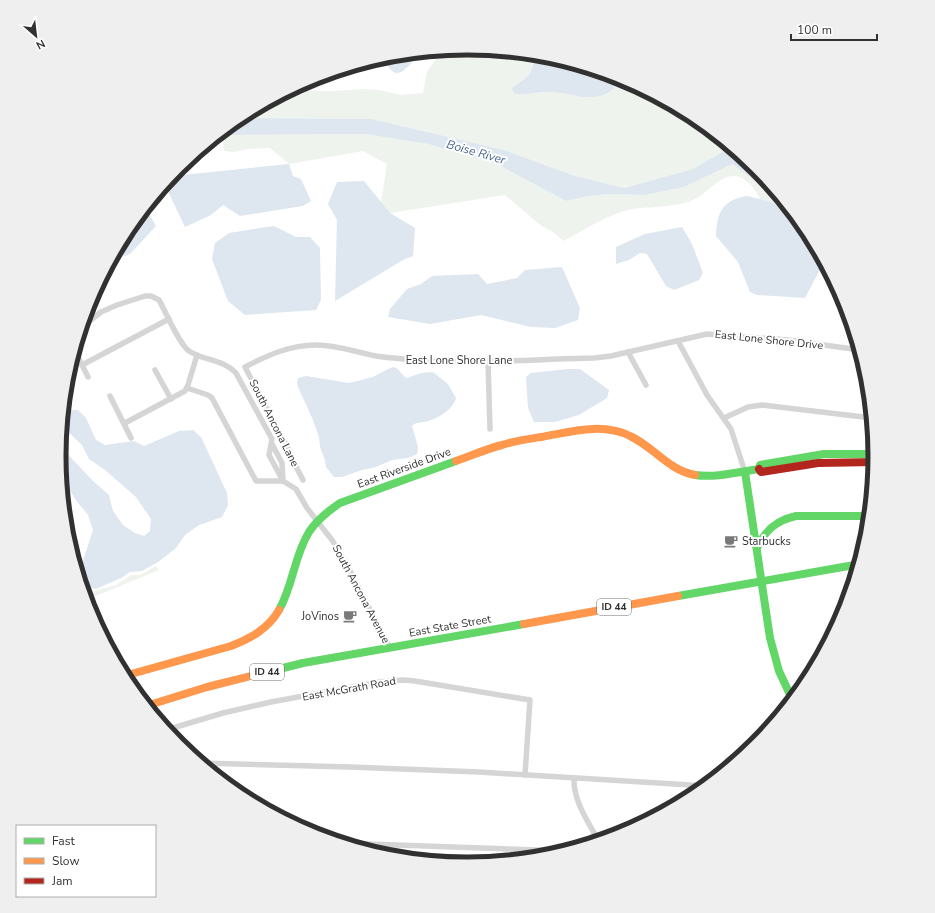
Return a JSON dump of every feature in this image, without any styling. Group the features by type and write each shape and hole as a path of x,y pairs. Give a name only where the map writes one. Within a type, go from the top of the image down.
{"main road":[{"name":"East Riverside Drive","path":"130,674 231,646 259,633 273,620 281,609 287,596 301,547 308,533 316,521 330,510 349,499 503,444 585,429 607,429 633,436 677,469 702,476 722,475 759,469 761,472 830,462 869,462"},
{"name":"East Riverside Drive","path":"759,469 760,465 818,455 869,454"},
{"path":"745,472 765,608 774,653 784,685 790,696"},
{"path":"756,549 766,531 776,522 787,517 865,516"},
{"name":"ID 44","path":"762,582 854,565"},
{"name":"East State Street","path":"152,704 207,687 286,667 338,656 762,582"}],"street":[{"path":"90,320 109,308 145,296 151,296 159,300 183,345 189,351 229,366 236,373 272,439 269,455 283,481 256,481 212,398 208,395 187,388"},
{"path":"82,365 169,319"},
{"name":"East Lone Shore Drive","path":"678,341 707,334 788,340 854,349"},
{"path":"678,341 707,395 731,429 745,472"},
{"name":"East Lone Shore Lane","path":"245,367 265,356 300,346 317,345 336,347 376,356 407,360 445,362 594,358 611,356 678,341"},
{"path":"628,352 646,385"},
{"path":"125,423 183,393 187,388 197,355"},
{"path":"78,359 88,377"},
{"path":"488,361 490,429"},
{"name":"South Ancona Lane","path":"245,367 303,480"},
{"path":"155,370 171,399"},
{"path":"110,396 125,423 131,438"},
{"path":"724,418 748,408 762,406 867,417"},
{"name":"South Ancona Avenue","path":"283,481 296,489 316,521 332,540 345,561 390,648"},
{"name":"East McGrath Road","path":"173,728 223,713 271,702 379,682 403,680 415,681 530,700 526,775"},
{"path":"209,763 344,766 697,785"},
{"path":"574,778 574,787 577,800 596,837"},
{"path":"363,844 545,850"}],"shaded area":[{"path":"468,55 520,58 571,69 597,76 645,96 691,123 726,150 693,169 624,188 572,175 504,150 372,119 252,118 290,96 304,90 332,91 364,89 379,90 401,95 423,93 427,72 437,56"},
{"path":"365,134 428,144 495,163 566,201 588,196 609,194 645,195 684,187 738,161 769,192 786,212 772,202 760,199 756,191 747,181 739,177 729,176 719,181 700,196 688,202 623,211 605,218 563,241 553,232 539,224 505,195 390,213 381,202 387,164 363,151 289,164 270,148 249,149 233,152 224,151 222,138 227,135"},
{"path":"156,566 159,570 92,598 90,592 116,585 131,575 140,575"}],"water":[{"path":"416,58 402,72 394,72 386,64"},
{"path":"534,61 546,63 597,76 615,83 614,87 609,92 595,97 553,92 516,94 513,92 512,88 529,75"},
{"name":"Boise River","path":"252,118 372,119 504,150 572,175 624,188 693,169 726,150 738,161 684,187 645,195 609,194 588,196 566,201 495,163 428,144 365,134 227,135"},
{"path":"289,164 293,176 301,179 311,201 303,206 240,216 223,205 211,215 185,227 168,190 182,175"},
{"path":"364,181 390,213 415,228 413,256 403,260 335,301 337,220 328,204 337,182"},
{"path":"747,196 772,202 786,212 801,233 821,267 805,298 757,295 750,292 738,262 716,236 718,221 722,209 726,204"},
{"path":"149,213 156,226 130,254 119,258"},
{"path":"274,226 296,237 310,237 320,248 321,300 316,310 245,315 228,301 212,259 215,243 229,233"},
{"path":"682,227 692,244 703,273 699,280 674,290 666,286 647,254 640,253 629,260 616,264 616,247 645,234"},
{"path":"562,267 580,308 578,320 555,328 531,327 481,315 430,324 388,317 390,309 407,289 421,284 432,276 478,274 487,284 517,278 525,270"},
{"path":"394,367 407,378 421,373 433,372 448,384 456,398 454,402 448,410 439,417 429,421 416,423 412,426 418,447 417,454 408,458 392,460 376,467 342,477 334,477 326,467 320,447 319,437 298,387 298,378 306,376 349,383 373,377"},
{"path":"580,369 609,390 607,398 579,415 555,422 534,422 528,408 526,377 531,373"},
{"path":"69,410 78,410 86,418 96,440 105,445 134,441 144,446 179,431 193,430 201,437 227,493 228,505 222,517 199,525 185,535 176,548 158,562 142,571 130,572 123,577 96,589 89,587 86,584 81,565 93,530 88,515 75,499 67,485 66,451 93,481 109,495 113,511 123,525 135,533 144,536 150,531 151,519 136,497 105,470 89,459 82,445 67,431"}],"waterway":[{"path":"729,155 743,166"}],"traffic: fast":[{"path":"695,475 711,476 735,473 759,469 760,465 824,454 869,454"},
{"path":"279,610 284,601 304,541 312,528 327,513 340,503 456,461"},
{"path":"745,472 770,638 779,671 790,695"},
{"path":"757,548 764,536 772,527 789,518 796,516 865,516"},
{"path":"678,596 854,565"},
{"path":"271,671 303,663 524,624"}],"traffic: slow":[{"path":"456,461 511,442 586,429 597,429 619,432 630,436 677,468 695,475"},
{"path":"524,624 678,596"},
{"path":"130,674 238,643 264,628 270,623 279,610"},
{"path":"152,704 207,687 271,671"}],"traffic: jam":[{"path":"759,469 761,472 818,463 869,462"}],"place":[{"name":"Starbucks","path":"731,541"},
{"name":"JoVinos","path":"350,616"}]}
